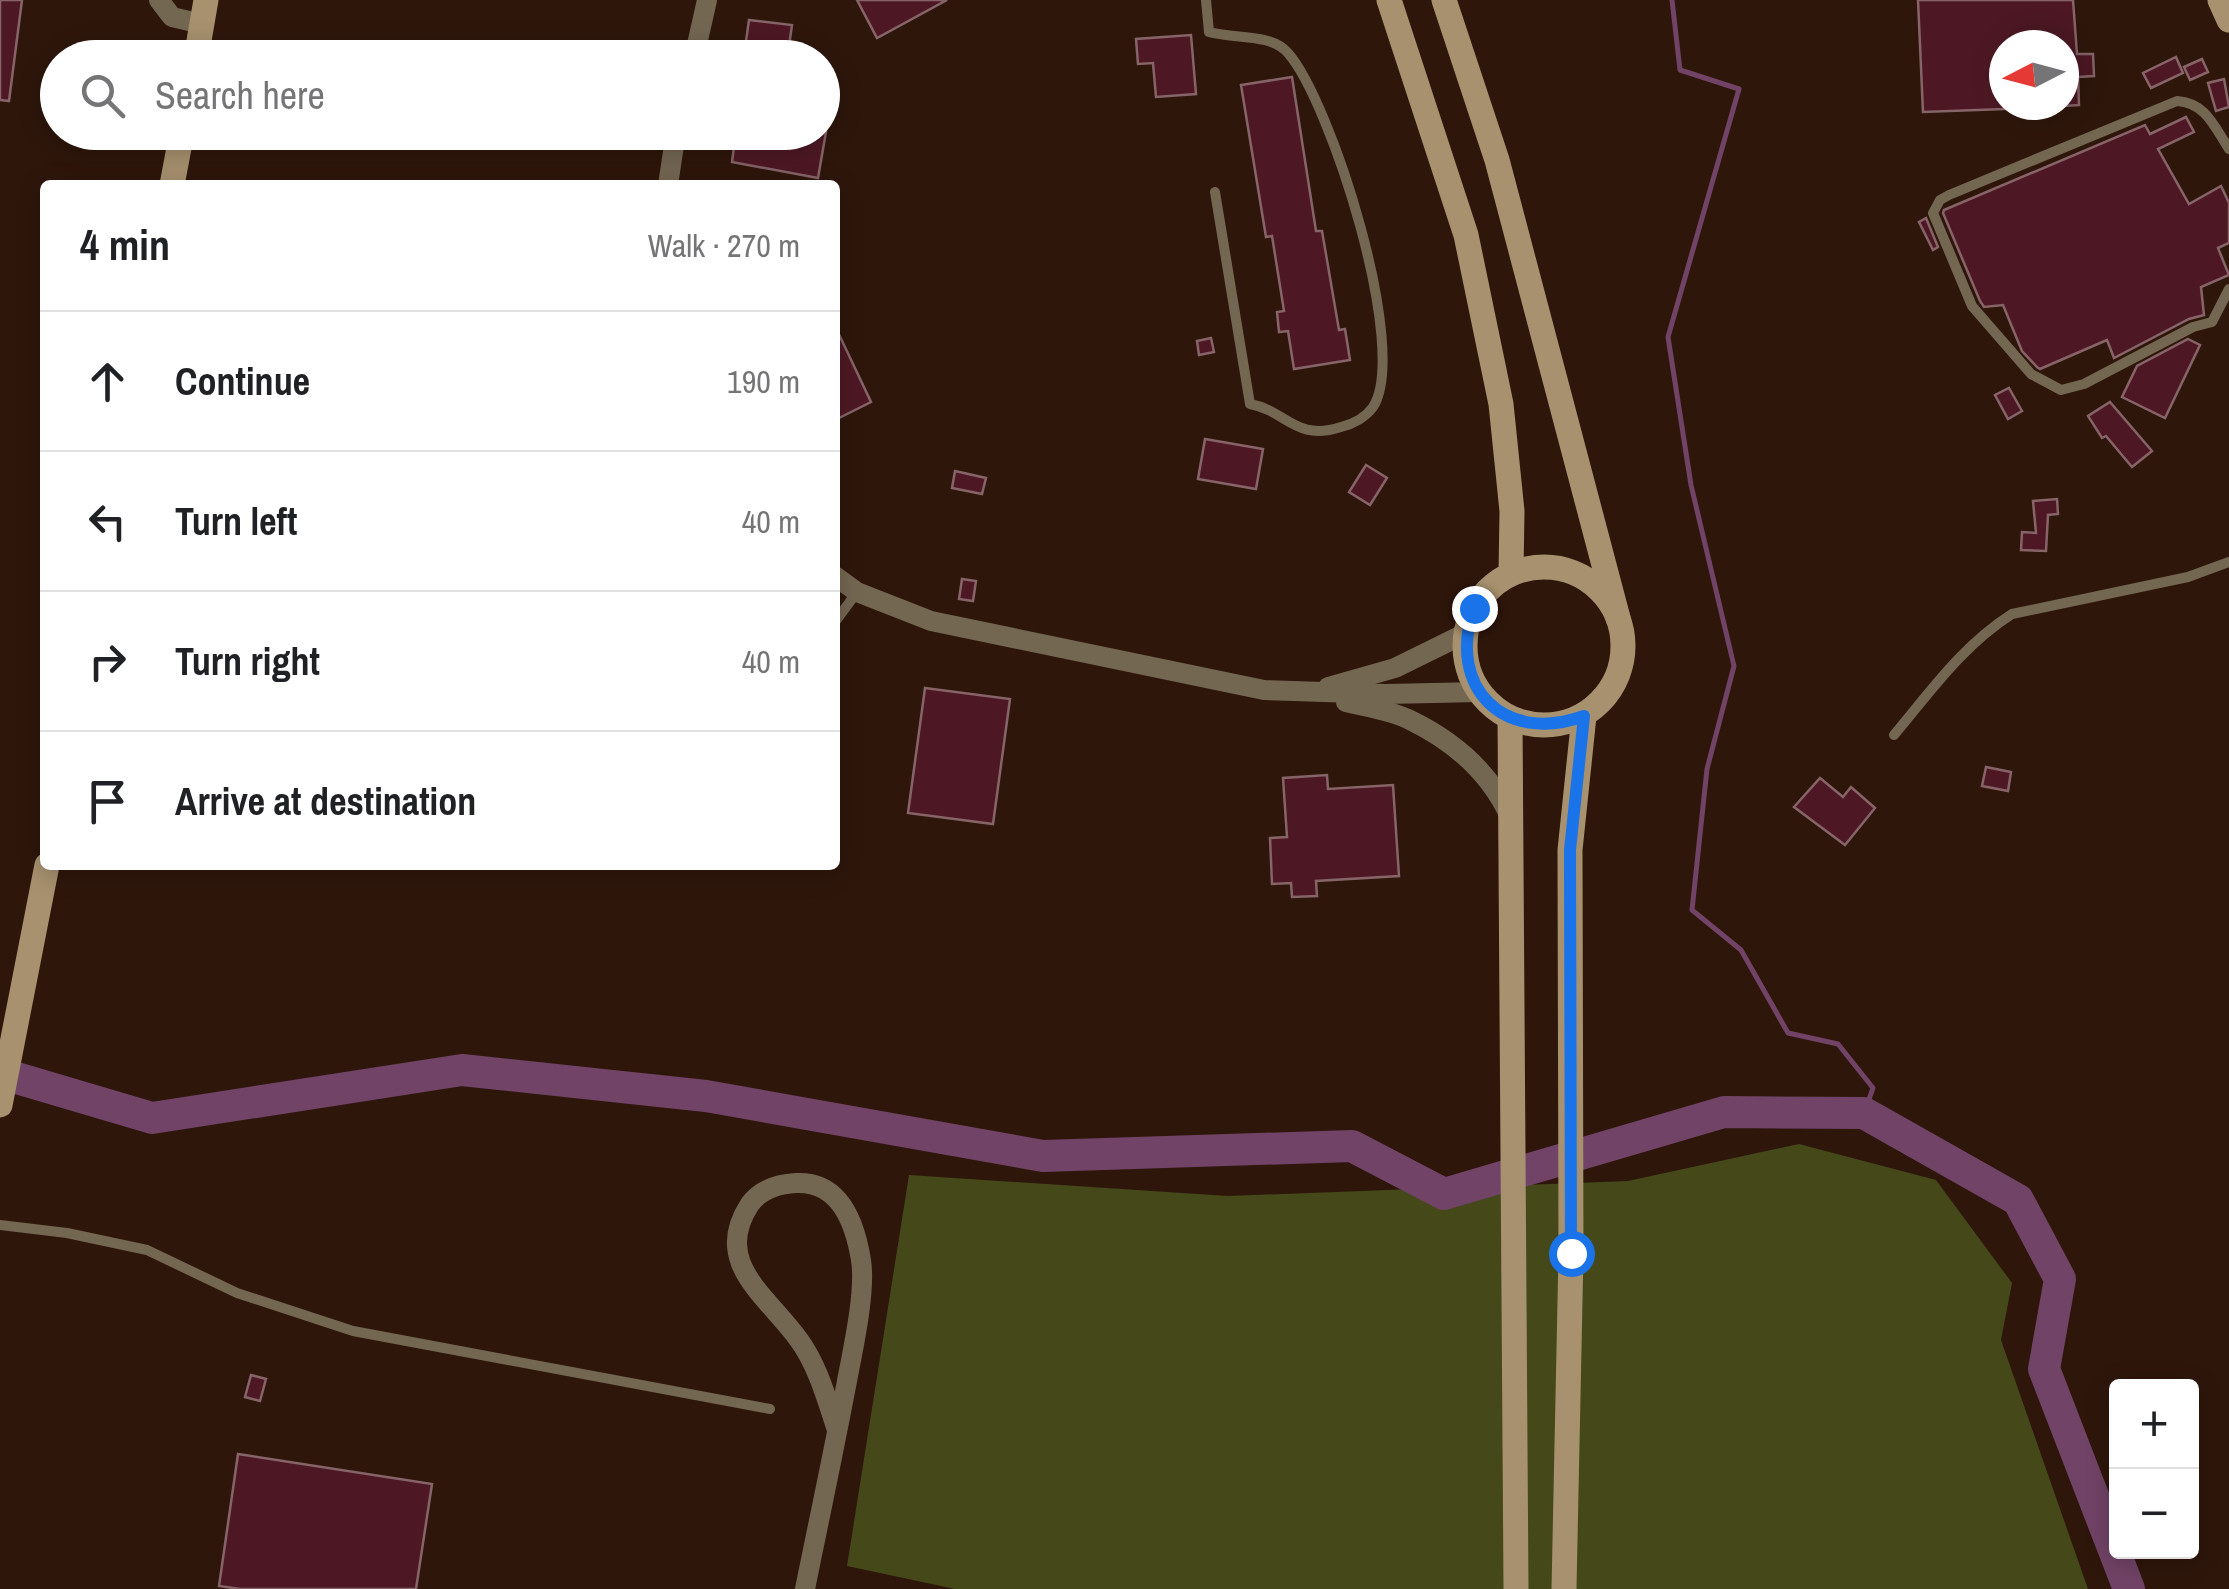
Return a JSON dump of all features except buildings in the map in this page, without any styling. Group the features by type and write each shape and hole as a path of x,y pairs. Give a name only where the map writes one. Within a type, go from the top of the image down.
{"street":[{"path":"159,0 172,17 204,12 199,40"},
{"path":"698,40 706,0"},
{"path":"1389,0 1470,254 1501,404 1512,511 1510,573"},
{"path":"1444,0 1497,160 1624,640 1622,662 1602,702 1584,716 1560,725 1534,726 1510,718 1489,704 1473,683 1466,658 1466,633 1474,608 1490,588 1510,573 1536,566 1562,568 1586,578 1606,595 1618,618"},
{"path":"2220,0 2229,20"},
{"path":"173,180 179,150"},
{"path":"669,180 673,150"},
{"path":"840,579 858,592 931,621 1264,690 1480,692"},
{"path":"1309,692 1395,668 1466,633"},
{"path":"1309,692 1406,718 1465,754 1502,799 1510,817"},
{"path":"1564,1589 1571,1253 1570,850 1584,716"},
{"path":"1510,718 1516,1589"},
{"path":"0,1106 46,870"},
{"path":"805,1589 838,1430 856,1336 862,1263 846,1206 822,1186 798,1182 770,1186 754,1199 743,1216 736,1239 740,1268 801,1342 838,1430"}],"lane":[{"path":"1206,0 1209,32 1264,40 1286,50 1320,108 1369,262 1382,334 1378,396 1372,409 1358,420 1324,431 1300,430 1250,404 1215,192"},
{"path":"2229,149 2202,108 2192,102 2177,101 1949,194 1940,200 1933,213 1972,306 2031,374 2061,390 2084,384 2193,327 2212,322 2229,288"},
{"path":"1894,735 1966,649 2012,614 2188,577 2229,562"},
{"path":"840,615 858,592"},
{"path":"0,1225 66,1233 148,1250 236,1293 353,1331 770,1409"}],"green space":[{"path":"1799,1144 1936,1180 2012,1283 2001,1340 2088,1589 955,1589 847,1566 909,1175 1228,1196 1628,1181"}],"waterway":[{"path":"1672,0 1680,70 1739,89 1668,337 1691,485 1734,666 1707,769 1692,910 1741,950 1788,1033 1838,1044 1873,1088 1864,1113"},
{"path":"0,1073 152,1118 462,1070 706,1096 1043,1156 1352,1146 1444,1194 1724,1112 1864,1113 2018,1200 2060,1279 2044,1369 2129,1589"}],"route":[{"path":"1474,608 1466,633 1466,658 1473,683 1489,704 1510,718 1534,726 1560,725 1584,716 1570,850 1571,1253"}]}
